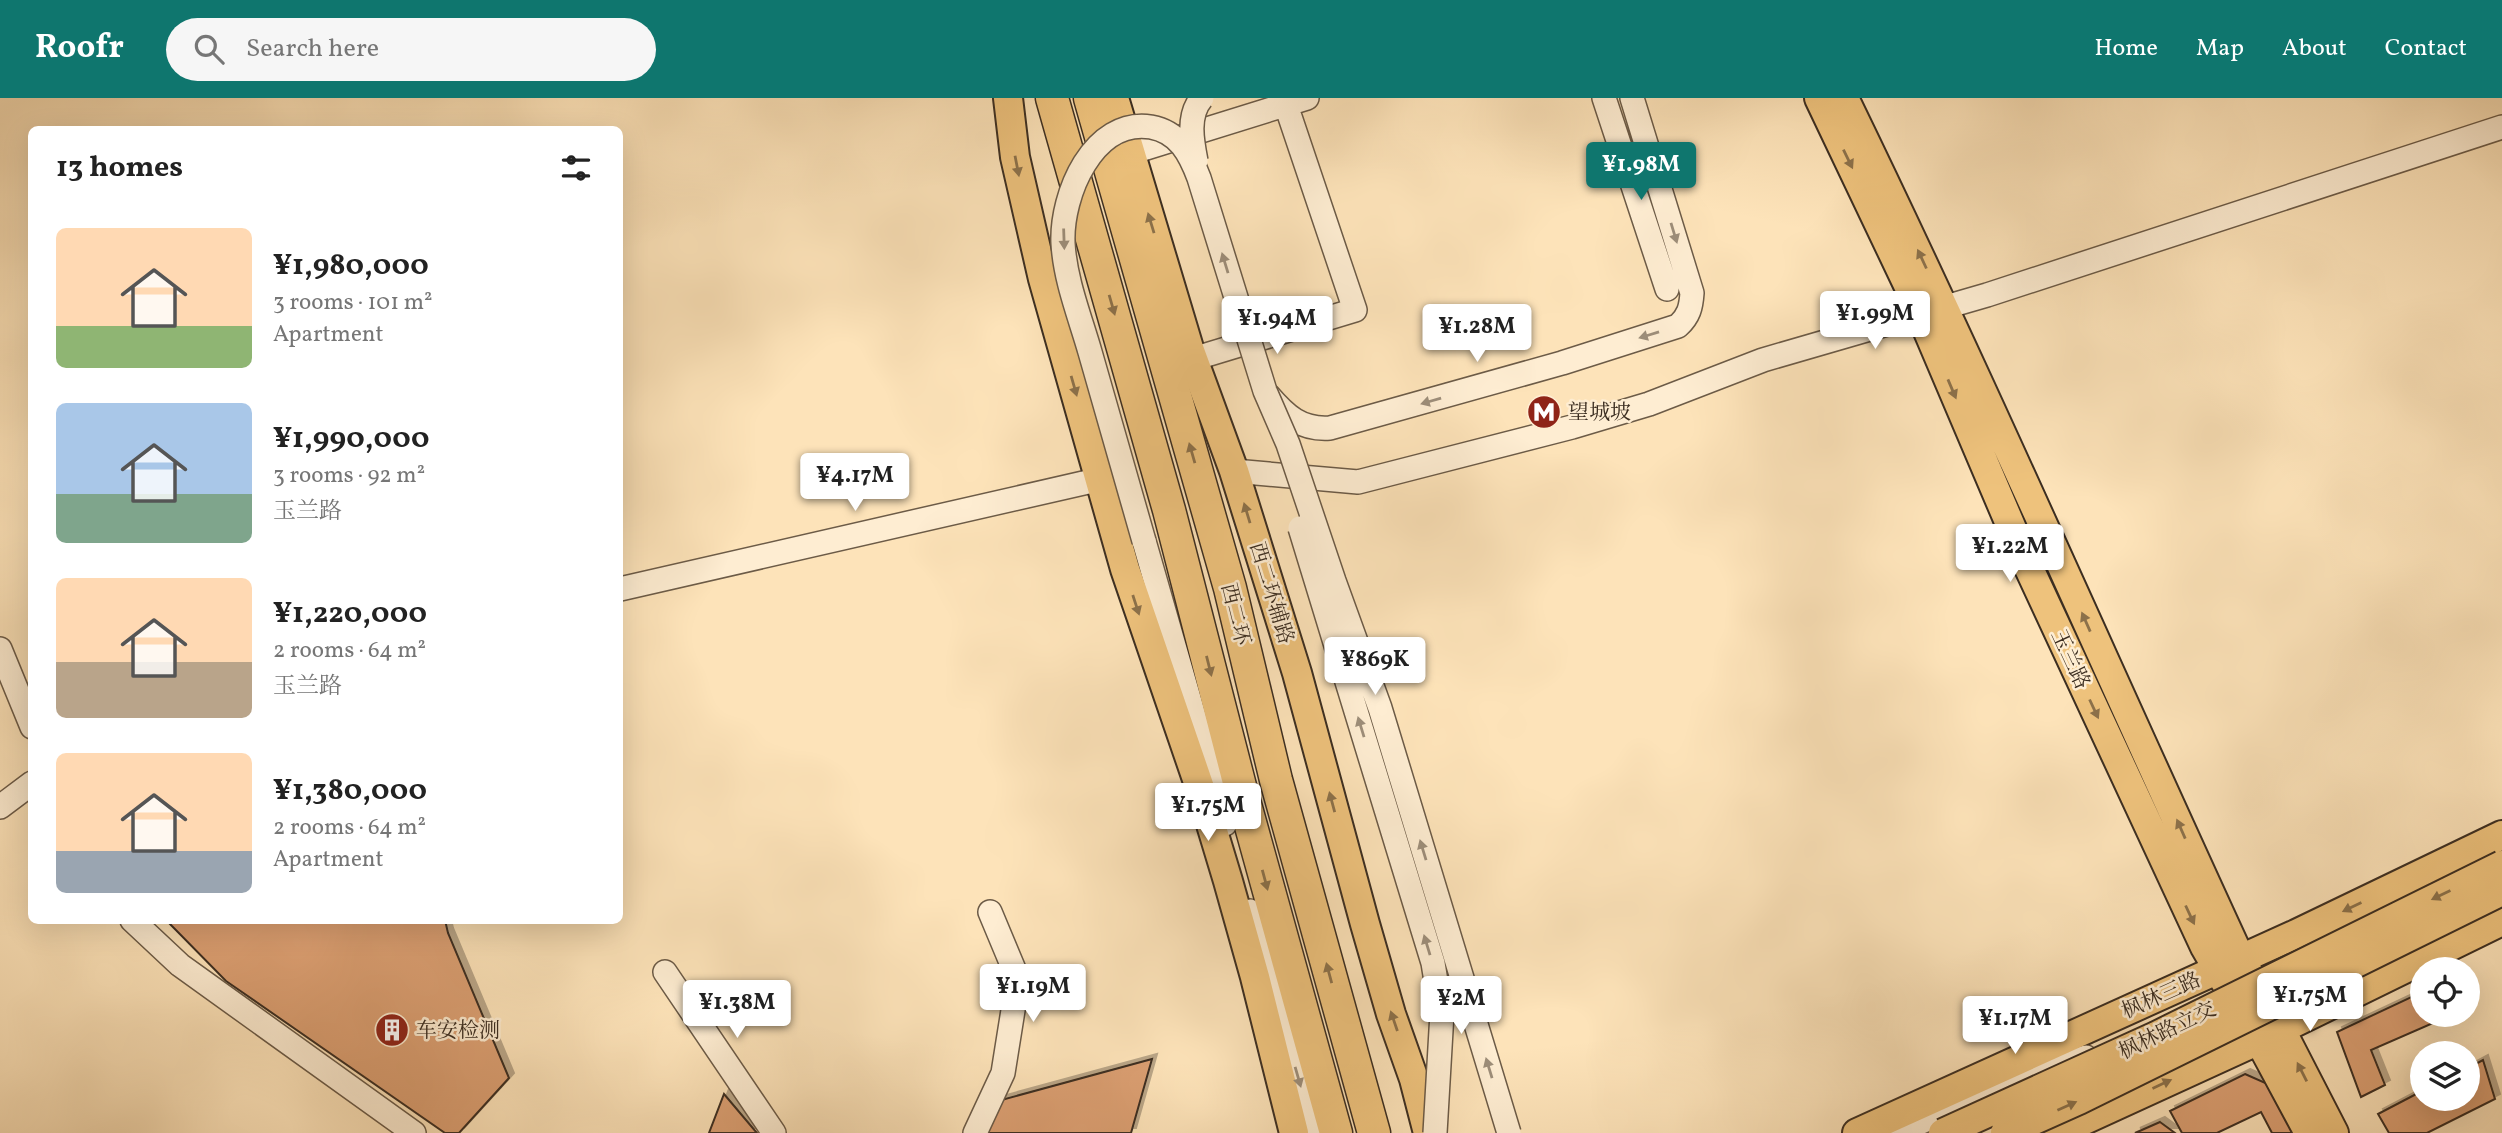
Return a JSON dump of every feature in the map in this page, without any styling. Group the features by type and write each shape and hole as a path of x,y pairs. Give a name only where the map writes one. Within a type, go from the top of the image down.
{"highway":[{"name":"西二环","path":"1052,98 1169,510 1241,790 1336,1133"},
{"name":"西二环","path":"1090,98 1230,588 1276,780 1374,1133"}],"main road":[{"path":"1008,98 1015,157 1030,228 1136,604 1208,814 1255,977 1294,1133"},
{"name":"西二环辅路","path":"1114,98 1193,359 1234,471 1297,673 1388,1001 1414,1079 1428,1133"},
{"name":"玉兰路","path":"1819,98 1933,311"},
{"name":"玉兰路","path":"1844,98 1933,311 2033,576 2228,964 2269,1034 2334,1133"},
{"name":"枫林三路","path":"1857,1133 2228,964 2502,835"},
{"name":"枫林路立交","path":"1943,1133 2156,1036 2502,865"},
{"name":"枫林路立交","path":"2005,1133 2079,1100 2502,891"},
{"path":"2056,1133 2502,921"},
{"name":"玉兰路","path":"2269,1034 2309,1133"},
{"path":"1414,1079 1442,1133"}],"street":[{"path":"1199,178 1192,128 1198,103 1202,98"},
{"path":"1604,98 1667,289"},
{"path":"1265,391 1291,419 1316,429 1330,428 1562,363 1678,327 1687,318 1692,293 1632,98"},
{"path":"1130,153 1297,101 1355,310 1193,359"},
{"path":"1314,1133 1073,295 1063,244 1063,222 1080,172 1101,142 1125,127 1140,125 1160,128 1176,138 1187,149 1199,178 1265,391 1279,459 1433,963 1441,1012"},
{"path":"1234,471 1358,482 1572,427 1649,404 1763,360 1933,311 2502,127"},
{"path":"1265,391 1289,444 1334,582 1380,708 1509,1133"},
{"path":"623,588 1101,479"},
{"path":"0,649 28,717"},
{"path":"0,807 28,786"},
{"path":"975,1133 1003,1073 1018,979 990,912"},
{"path":"136,924 180,965 414,1133"},
{"path":"1436,1133 1441,1012 1450,937"},
{"path":"665,972 774,1133"},
{"path":"1897,1133 2014,1080 2156,1036"}],"building":[{"name":"车安检测","path":"170,924 446,924 509,1078 459,1133 445,1133 226,981"},
{"path":"2410,998 2410,1027 2424,1027 2371,1050 2385,1085 2361,1097 2337,1032"},
{"path":"1152,1059 1131,1133 982,1133 994,1102"},
{"path":"2483,1060 2495,1099 2480,1106 2480,1062"},
{"path":"2245,1074 2270,1085 2303,1133 2272,1133 2261,1112 2217,1133 2182,1133 2170,1111"},
{"path":"724,1094 757,1133 709,1133"},
{"path":"2410,1097 2410,1111 2471,1111 2427,1133 2389,1133 2378,1114"},
{"path":"2160,1122 2175,1133 2135,1133"}],"place":[{"name":"望城坡","path":"1544,412"},
{"name":"车安检测","path":"392,1030"}]}
